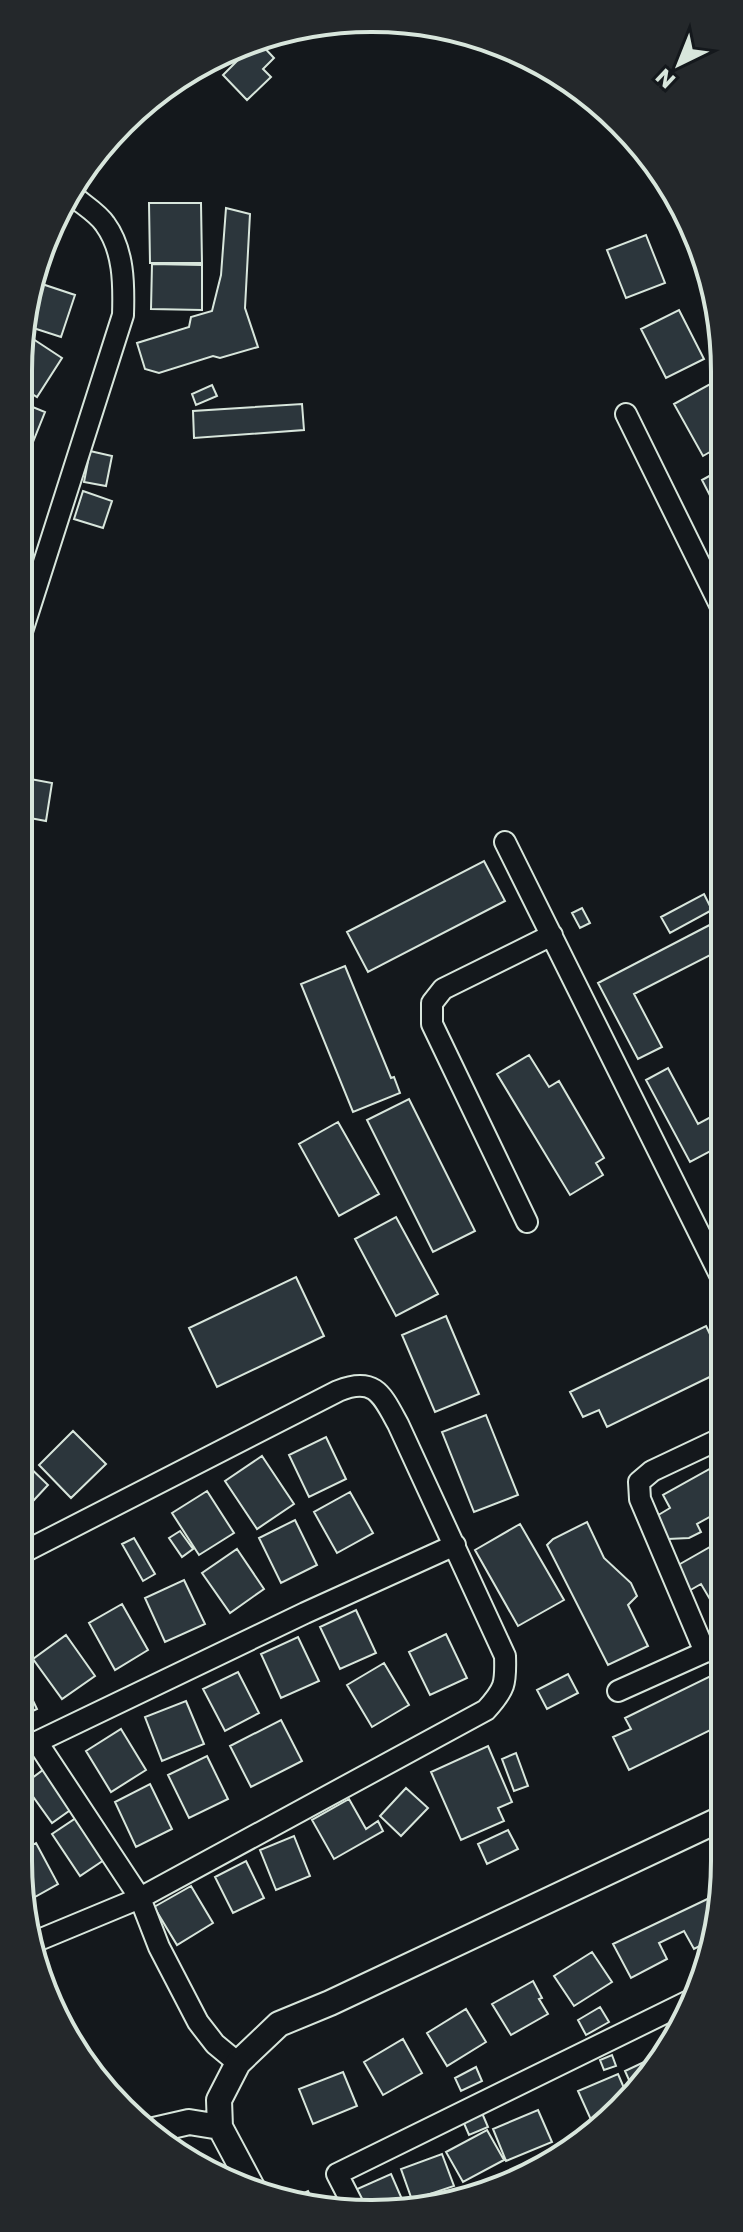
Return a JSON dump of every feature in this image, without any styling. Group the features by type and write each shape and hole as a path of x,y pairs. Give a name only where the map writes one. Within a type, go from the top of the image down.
{"street":[{"path":"32,591 123,315 120,254 105,223 78,200"},
{"path":"626,414 711,587"},
{"path":"505,842 711,1257"},
{"path":"527,1222 432,1024 432,1003 443,989 552,935"},
{"path":"32,1548 353,1385 367,1386 380,1393 398,1424 505,1656 506,1680 499,1696 486,1710 438,1738 140,1898 42,1939"},
{"path":"705,1652 640,1499 639,1482 652,1471 711,1443"},
{"path":"32,1744 305,1613 455,1545"},
{"path":"618,1691 711,1649"},
{"path":"37,1742 140,1898 159,1947 198,2022 215,2044 238,2063"},
{"path":"246,2176 220,2127 219,2100 238,2063 279,2024 330,2003 711,1824"},
{"path":"350,2199 337,2174 678,2006"},
{"path":"163,2128 189,2122 220,2127"}],"building":[{"path":"266,49 274,58 263,69 271,77 247,100 223,75 238,60 262,50"},
{"path":"149,203 201,203 202,263 150,263"},
{"path":"226,208 250,214 245,308 258,347 220,358 213,356 159,373 145,369 137,343 189,327 191,317 212,311 221,275"},
{"path":"646,235 665,283 626,298 607,250"},
{"path":"152,264 202,265 202,310 151,309"},
{"path":"44,285 75,295 61,337 35,329"},
{"path":"679,310 704,359 666,378 641,329"},
{"path":"34,339 62,358 37,397 32,394"},
{"path":"711,384 711,451 703,456 674,404"},
{"path":"212,385 217,396 196,405 192,394"},
{"path":"302,404 304,430 194,438 193,411"},
{"path":"32,407 45,412 32,444"},
{"path":"90,451 112,456 106,486 84,482"},
{"path":"711,475 711,498 702,480"},
{"path":"83,491 112,501 103,528 74,519"},
{"path":"32,779 52,783 46,821 32,818"},
{"path":"484,861 505,901 368,972 347,932"},
{"path":"704,894 711,908 670,933 661,917"},
{"path":"582,908 590,923 580,928 572,913"},
{"path":"711,924 711,955 634,994 662,1047 638,1059 598,983"},
{"path":"345,966 400,1093 353,1112 301,984"},
{"path":"529,1055 549,1087 559,1081 604,1158 596,1163 603,1175 570,1195 497,1074"},
{"path":"668,1068 698,1124 711,1117 711,1151 690,1162 646,1080"},
{"path":"409,1099 475,1231 433,1252 367,1120"},
{"path":"338,1122 379,1194 339,1216 299,1144"},
{"path":"396,1217 438,1294 396,1316 355,1239"},
{"path":"296,1277 324,1336 217,1387 189,1328"},
{"path":"446,1316 479,1394 435,1412 402,1335"},
{"path":"706,1326 711,1336 711,1376 607,1427 599,1410 583,1417 570,1392"},
{"path":"486,1415 518,1495 474,1512 442,1432"},
{"path":"73,1431 106,1464 71,1498 39,1465"},
{"path":"326,1437 346,1479 309,1497 289,1455"},
{"path":"262,1456 294,1504 257,1529 225,1481"},
{"path":"711,1468 711,1516 697,1524 701,1532 689,1538 668,1539 655,1517 670,1508 663,1495"},
{"path":"32,1470 48,1485 32,1502"},
{"path":"207,1491 234,1533 199,1555 172,1513"},
{"path":"350,1492 373,1533 337,1553 314,1512"},
{"path":"295,1520 317,1565 281,1583 259,1538"},
{"path":"587,1522 604,1558 631,1583 637,1596 628,1605 648,1646 608,1665 547,1545"},
{"path":"520,1524 564,1600 518,1626 475,1550"},
{"path":"180,1531 193,1549 182,1557 169,1538"},
{"path":"134,1538 155,1574 143,1581 122,1544"},
{"path":"711,1546 711,1601 701,1584 687,1592 673,1568"},
{"path":"237,1549 264,1589 230,1613 202,1573"},
{"path":"184,1580 205,1624 165,1642 145,1598"},
{"path":"122,1604 148,1650 115,1670 89,1623"},
{"path":"356,1610 376,1653 340,1669 320,1627"},
{"path":"446,1634 467,1678 430,1695 409,1652"},
{"path":"66,1635 95,1676 62,1699 33,1659"},
{"path":"298,1637 319,1681 281,1698 261,1654"},
{"path":"384,1663 409,1705 372,1727 347,1685"},
{"path":"238,1672 259,1713 225,1731 203,1689"},
{"path":"568,1674 578,1693 547,1709 537,1690"},
{"path":"711,1676 711,1730 629,1770 613,1737 631,1729 625,1718"},
{"path":"186,1701 204,1744 162,1761 145,1717"},
{"path":"281,1720 302,1761 251,1787 230,1746"},
{"path":"121,1729 146,1770 111,1792 86,1751"},
{"path":"488,1746 512,1802 498,1808 504,1821 461,1840 431,1772"},
{"path":"516,1753 528,1786 514,1791 502,1759"},
{"path":"207,1756 228,1799 189,1818 168,1775"},
{"path":"47,1767 76,1806 52,1823 32,1795 32,1778"},
{"path":"150,1784 172,1829 136,1847 115,1802"},
{"path":"406,1788 428,1808 401,1836 380,1816"},
{"path":"349,1799 366,1829 378,1821 383,1831 334,1859 312,1820"},
{"path":"76,1818 104,1860 80,1876 52,1834"},
{"path":"508,1830 518,1849 487,1864 478,1844"},
{"path":"294,1836 310,1876 276,1890 260,1850"},
{"path":"36,1843 58,1884 34,1897 33,1883 32,1845"},
{"path":"246,1861 264,1898 233,1913 215,1877"},
{"path":"191,1886 213,1923 177,1945 154,1907"},
{"path":"709,1898 699,1946 694,1949 684,1931 659,1943 667,1959 631,1978 613,1944"},
{"path":"592,1952 612,1982 574,2006 554,1976"},
{"path":"533,1981 548,2014 511,2035 492,2004"},
{"path":"600,2007 609,2022 586,2035 578,2020"},
{"path":"466,2009 486,2042 447,2066 427,2033"},
{"path":"403,2039 422,2073 383,2095 364,2062"},
{"path":"612,2055 616,2066 604,2070 600,2060"},
{"path":"645,2062 629,2081 625,2071"},
{"path":"476,2067 482,2081 461,2091 455,2078"},
{"path":"343,2072 357,2106 313,2124 299,2089"},
{"path":"618,2074 624,2088 591,2119 578,2091"},
{"path":"538,2110 552,2142 506,2161 493,2129"},
{"path":"482,2113 488,2127 469,2135 463,2121"},
{"path":"487,2130 504,2160 463,2182 446,2152"},
{"path":"442,2154 454,2186 411,2197 401,2169"},
{"path":"391,2174 402,2198 359,2199 355,2190"}]}
